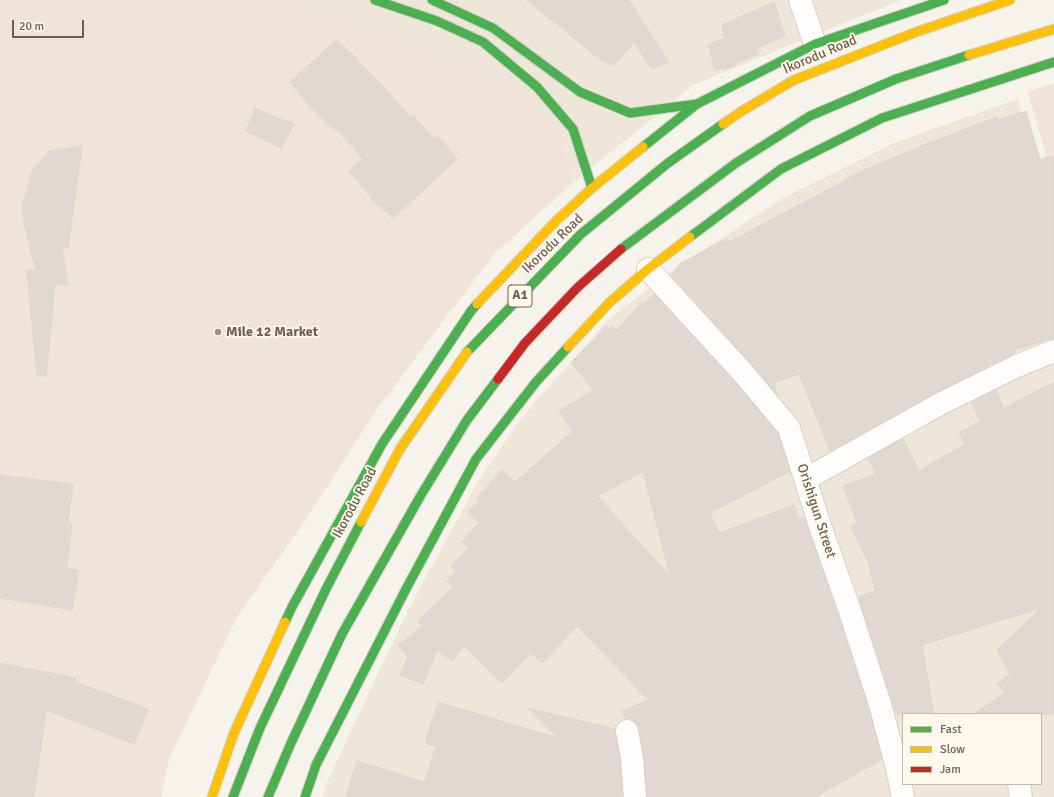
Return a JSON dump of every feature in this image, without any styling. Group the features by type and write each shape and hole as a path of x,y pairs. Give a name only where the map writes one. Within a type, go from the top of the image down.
{"main road":[{"path":"375,0 437,21 483,42 537,87 573,129 592,188"},
{"path":"432,0 493,28 580,92 630,113 697,104"},
{"name":"Ikorodu Road","path":"212,797 234,733 292,607 382,444 471,311 556,221 592,188 697,104 815,44 944,0"},
{"name":"Ikorodu Road","path":"234,797 260,728 333,575 400,450 469,349 581,234 668,163 742,111 794,80 916,32 1010,0"},
{"name":"A1","path":"268,797 291,743 342,634 421,494 467,420 524,343 578,287 626,244 736,163 810,116 896,79 1054,28"},
{"path":"304,797 323,751 406,589 476,459 536,382 609,303 648,269 774,174 787,166 882,118 1054,62"}],"street":[{"path":"800,0 815,44"},
{"name":"Orishigun Street","path":"648,269 745,375 790,428 820,526 850,611 877,697 897,768 903,797"},
{"path":"806,479 940,404 1018,366 1054,351"},
{"path":"626,731 632,758 635,797"},
{"path":"1019,785 1021,797"}],"shaded area":[{"name":"Mile 12 Market","path":"0,0 291,0 497,79 560,136 575,181 494,254 377,409 304,522 237,617 169,759 161,797 0,797"},
{"path":"291,0 901,0 695,84 575,181 560,136"},
{"path":"1054,83 1054,230 1047,159 1028,92"},
{"path":"1018,99 1036,168 1054,261 1054,797 323,797 326,784 407,612 479,480 522,417 607,321 658,280 783,198 896,142"}],"building":[{"path":"527,0 629,0 669,62 652,69 634,43 614,65 603,62"},
{"path":"774,2 785,36 758,48 759,54 735,64 735,66 724,69 715,69 708,45 724,38 722,25"},
{"path":"336,40 359,60 358,61 384,87 410,117 413,115 434,139 438,136 457,159 393,218 371,199 372,198 349,171 363,159 336,128 334,130 307,103 290,82"},
{"path":"255,109 294,124 281,148 246,131"},
{"path":"1026,111 1040,159 1054,156 1054,338 1014,350 1015,353 934,393 830,451 799,374 774,383 777,395 754,367 671,275 681,263 726,239 727,243 837,185 853,175 921,146 997,117 998,120"},
{"path":"82,146 68,248 62,248 68,285 55,285 46,376 37,376 27,270 36,271 22,208 32,171 49,151"},
{"path":"654,294 736,383 778,434 790,471 710,513 719,533 794,505 799,519 804,518 838,615 868,708 882,759 816,797 647,797 644,757 639,729 632,719 626,719 622,711 648,700 577,626 542,663 531,653 502,683 464,646 453,661 437,651 423,684 400,675 408,657 398,645 422,626 417,622 453,587 447,581 456,571 451,566 468,548 462,542 479,523 468,512 480,500 477,498 502,470 515,482 572,432 559,411 594,390 571,363 606,326 609,329 612,326 617,330 641,303 643,305","holes":["643,472 670,576 597,496"]},
{"path":"1054,382 1054,714 975,713 1004,693 998,684 1010,674 997,650 1041,608 922,645 934,713 896,714 858,597 875,591 868,562 851,526 857,523 843,486 876,474 868,458 903,439 919,471 965,444 959,433 980,421 971,403 996,390 1004,408"},
{"path":"0,475 73,484 68,523 72,524 67,568 79,570 72,610 0,598"},
{"path":"0,663 76,678 75,682 148,709 134,744 46,710 34,797 0,797"},
{"path":"438,702 558,738 528,708 615,729 620,760 622,797 346,797 357,761 425,782 436,746 425,743"}],"traffic: fast":[{"path":"375,0 437,21 483,42 537,87 573,129 592,188"},
{"path":"432,0 493,28 580,92 630,113 697,104"},
{"path":"643,147 697,104 815,44 944,0"},
{"path":"621,249 736,163 810,116 896,79 969,55"},
{"path":"690,237 781,169 882,118 1054,62"},
{"path":"467,352 581,234 668,163 723,124"},
{"path":"285,622 382,444 477,304"},
{"path":"305,797 316,765 406,589 476,459 536,382 568,347"},
{"path":"268,797 291,743 342,634 421,495 467,420 498,379"},
{"path":"233,797 260,728 326,589 361,522"}],"traffic: slow":[{"path":"723,124 794,80 916,32 1010,0"},
{"path":"969,55 1054,29"},
{"path":"477,304 556,221 592,188 643,147"},
{"path":"568,347 609,303 648,269 690,237"},
{"path":"361,522 400,449 467,352"},
{"path":"212,797 234,733 285,622"}],"traffic: jam":[{"path":"498,379 525,343 578,287 621,249"}],"place":[{"name":"Mile 12 Market","path":"218,332"}]}
